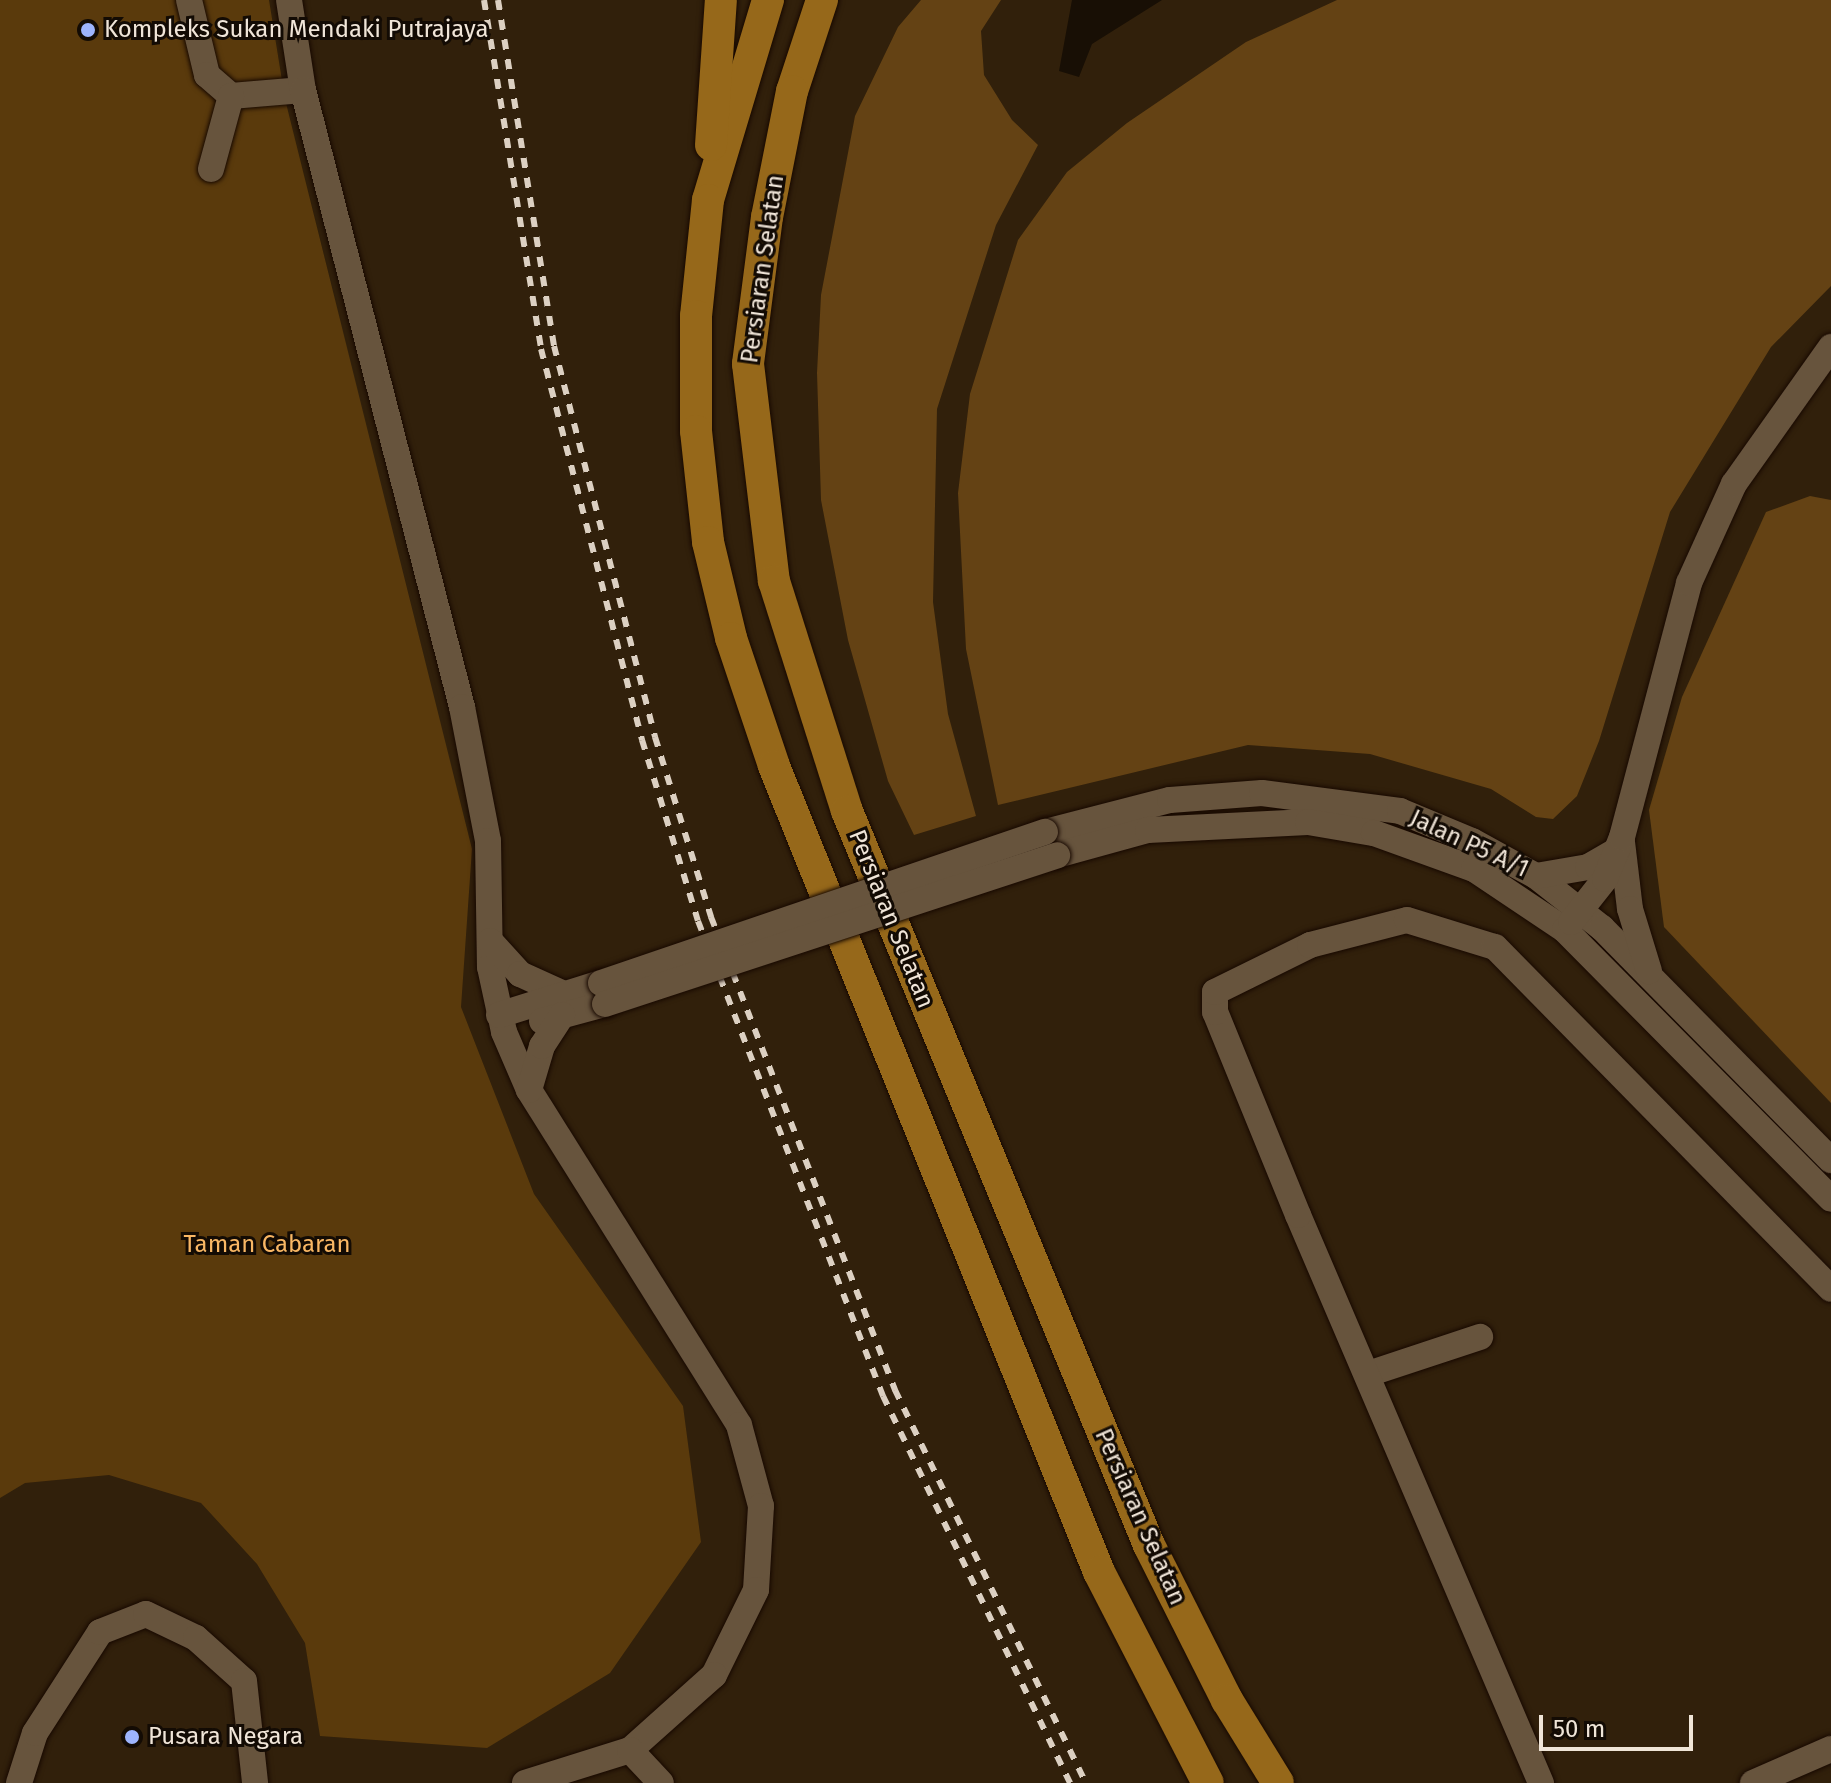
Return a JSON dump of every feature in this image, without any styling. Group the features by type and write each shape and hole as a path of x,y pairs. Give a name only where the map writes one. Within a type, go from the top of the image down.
{"main road":[{"path":"721,0 708,200 696,316 696,431 708,542 731,638 774,766 1099,1572 1208,1783"},
{"path":"708,200 768,0"},
{"name":"Persiaran Selatan","path":"822,0 792,91 748,364 774,581 799,669 847,811 1149,1545 1278,1783"},
{"path":"792,91 832,0"}],"street":[{"path":"189,0 207,75 231,96 303,90"},
{"path":"289,0 303,90 462,707 488,841 490,941 502,1024 529,1090 739,1425 761,1506 756,1590 714,1675 630,1750 525,1783"},
{"path":"211,169 231,96"},
{"path":"1573,920 1619,844 1689,583 1734,484 1831,347"},
{"name":"Jalan P5 A/1","path":"1051,843 1170,800 1262,793 1400,811 1536,876 1831,1199"},
{"name":"Jalan P5 A/1","path":"1051,843 1148,830 1308,822 1374,833 1474,869 1573,920 1651,977 1831,1160"},
{"path":"502,1024 603,994 1051,843"},
{"path":"1536,876 1588,867 1619,844"},
{"path":"1619,844 1630,909 1651,977"},
{"path":"1541,1783 1371,1373 1215,1012 1215,992 1310,945 1407,920 1495,947 1528,973 1831,1289"},
{"path":"490,941 520,974 564,1005"},
{"path":"529,1090 542,1046 564,1005"},
{"path":"1371,1373 1480,1337"},
{"path":"19,1783 35,1733 100,1632 146,1614 196,1638 244,1681 255,1783"},
{"path":"1753,1783 1831,1749"},
{"path":"630,1750 661,1783"}],"green space":[{"name":"Taman Cabaran","path":"0,0 269,0 285,99 472,849 461,1007 534,1194 683,1406 701,1542 610,1673 487,1748 320,1736 305,1643 257,1564 201,1503 109,1475 25,1483 0,1498"}],"shaded area":[{"path":"921,0 1001,0 981,31 984,75 1012,120 1038,145 996,225 937,409 933,602 948,714 976,816 914,835 888,781 848,640 821,500 817,373 821,295 855,116 898,27"},
{"path":"1072,0 1162,0 1092,44 1079,77 1059,71"},
{"path":"1337,0 1831,0 1831,286 1771,347 1670,512 1599,741 1577,796 1553,819 1536,817 1491,789 1370,754 1248,745 998,805 966,649 958,493 970,394 1018,240 1067,172 1127,123 1246,42"},
{"path":"1810,496 1831,500 1831,1103 1664,927 1649,810 1682,697 1766,512"}],"railway":[{"path":"484,0 541,349 642,740 698,921 883,1396 1070,1783"},
{"path":"498,0 554,346 655,737 711,917 895,1390 1086,1783"}],"place":[{"name":"Kompleks Sukan Mendaki Putrajaya","path":"88,30"},
{"name":"Pusara Negara","path":"132,1737"}]}
